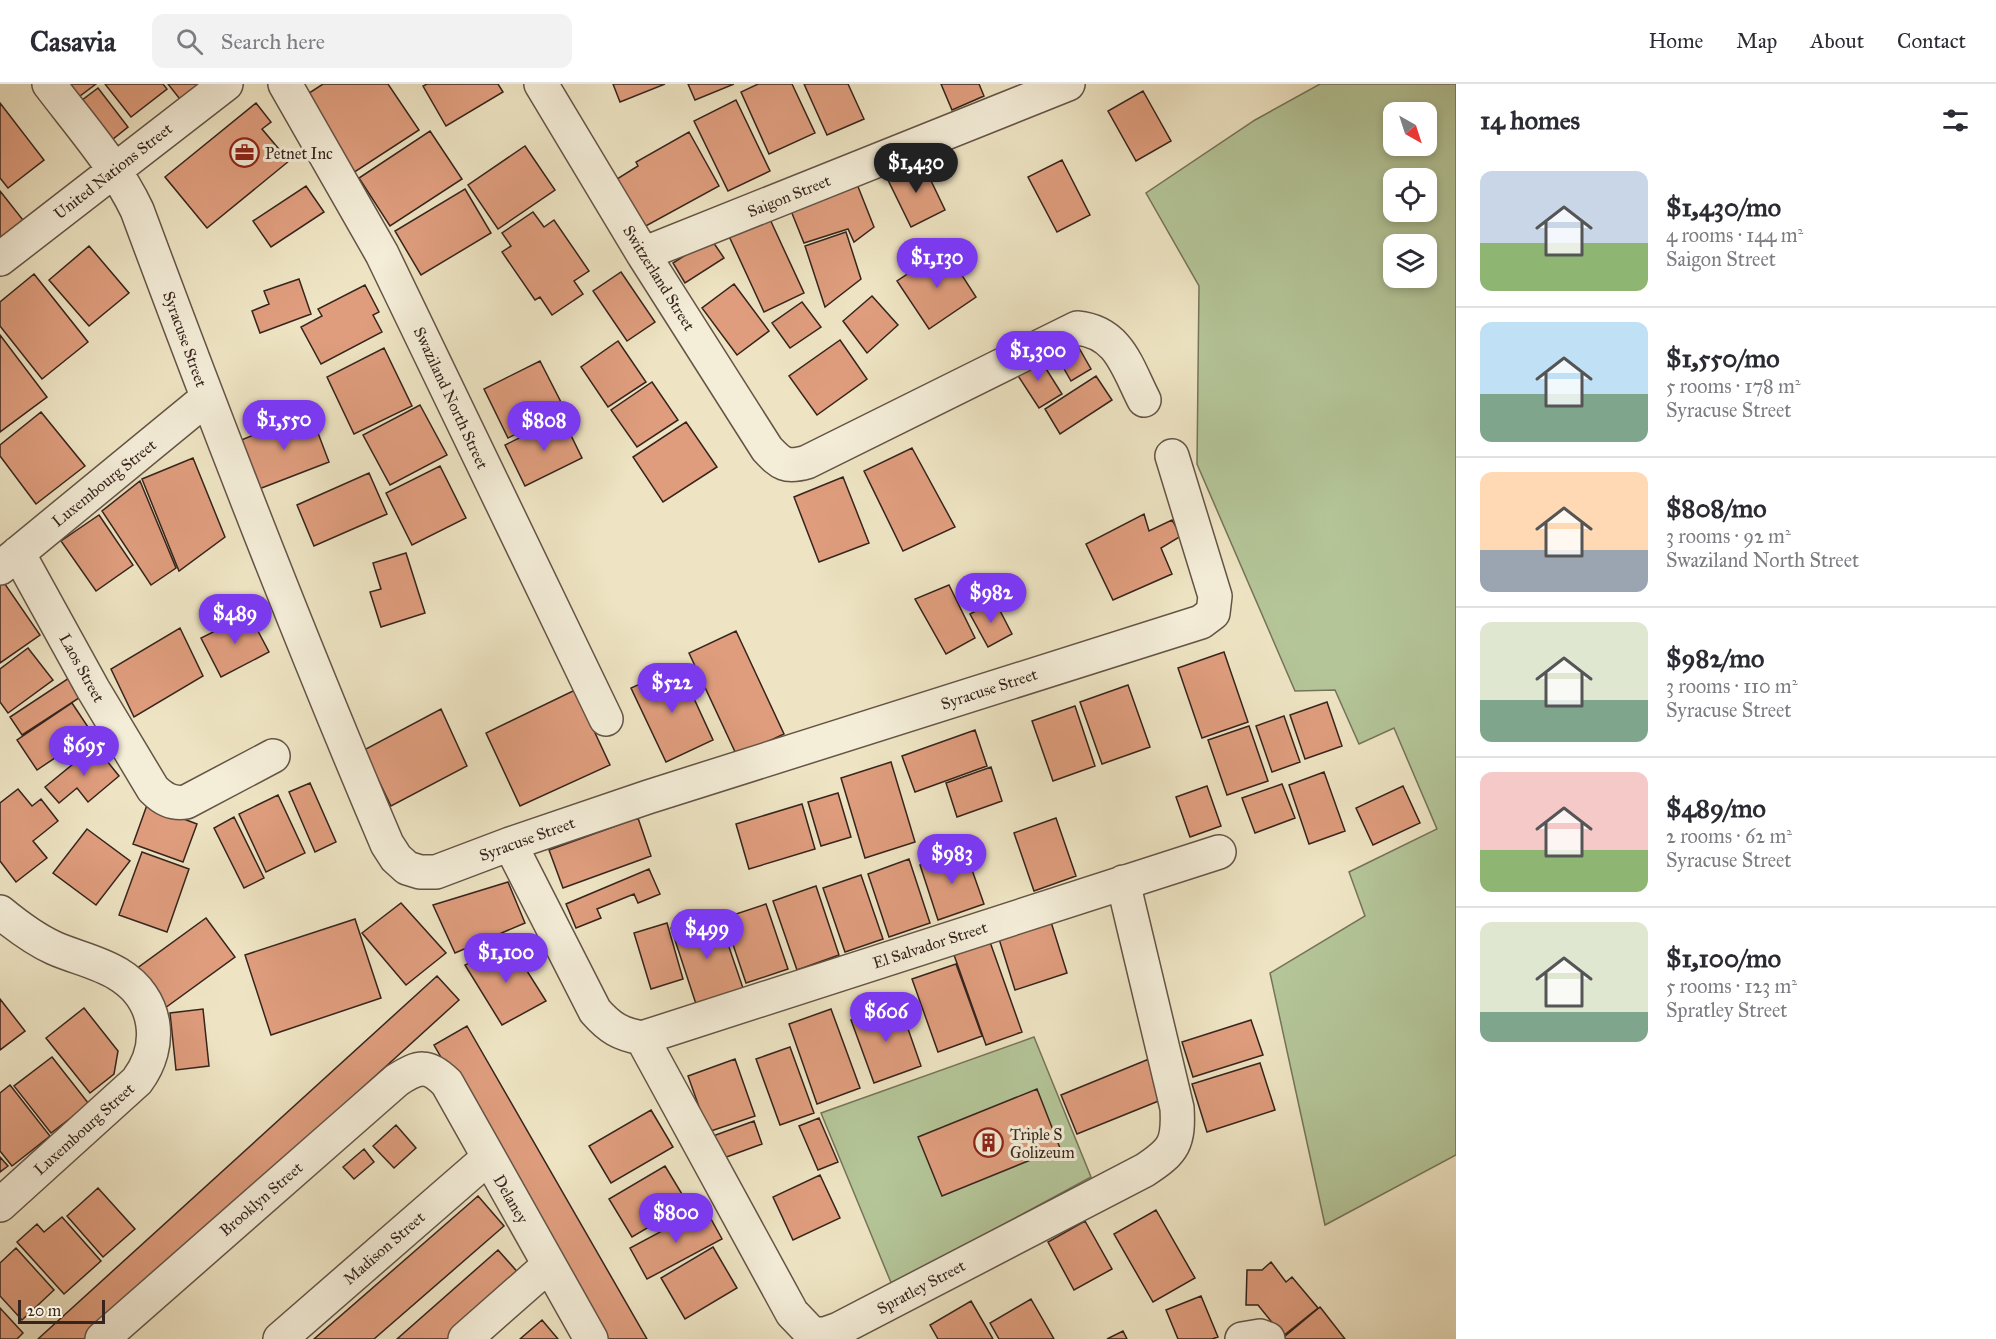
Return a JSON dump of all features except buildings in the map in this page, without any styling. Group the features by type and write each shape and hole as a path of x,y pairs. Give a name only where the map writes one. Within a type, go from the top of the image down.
{"street":[{"name":"Syracuse Street","path":"49,84 114,170 137,210 207,398 336,724 387,844 396,858 407,868 420,872 436,872 648,797 1201,622 1213,613 1215,596 1172,456"},
{"name":"United Nations Street","path":"0,259 226,84"},
{"name":"Swaziland North Street","path":"285,84 382,254 606,719"},
{"name":"Switzerland Street","path":"541,84 643,254 766,448 784,465 807,462 1077,328 1100,333 1118,349 1144,400"},
{"name":"Saigon Street","path":"643,254 1068,84"},
{"name":"Luxembourg Street","path":"9,560 207,398"},
{"name":"Laos Street","path":"9,560 160,797 177,803 186,802 273,756"},
{"path":"510,844 595,1011 608,1026 625,1035 642,1038"},
{"name":"El Salvador Street","path":"642,1038 1219,852"},
{"name":"Spratley Street","path":"642,1038 792,1313 806,1335 825,1334 839,1329 1145,1170 1173,1147 1179,1129 1177,1108 1123,882"},
{"name":"Luxembourg Street","path":"0,912 18,927 52,947 117,973 129,982 141,996 152,1016 154,1033 150,1060 137,1081 0,1205"},
{"name":"Delaney","path":"425,1068 436,1072 447,1083 591,1339"},
{"name":"Brooklyn Street","path":"102,1339 397,1080 411,1071 425,1068"},
{"name":"Madison Street","path":"280,1339 488,1158"},
{"path":"465,1339 549,1265"}],"green space":[{"path":"1320,84 1456,84 1456,1155 1325,1225 1270,973 1365,916 1349,872 1437,829 1394,728 1359,744 1335,690 1295,691 1197,464 1199,286 1146,193 1255,120"},
{"path":"1034,1037 1091,1177 892,1285 821,1113"}],"place":[{"name":"Petnet Inc","path":"244,153"},
{"name":"Triple S Golizeum","path":"989,1143"}]}
